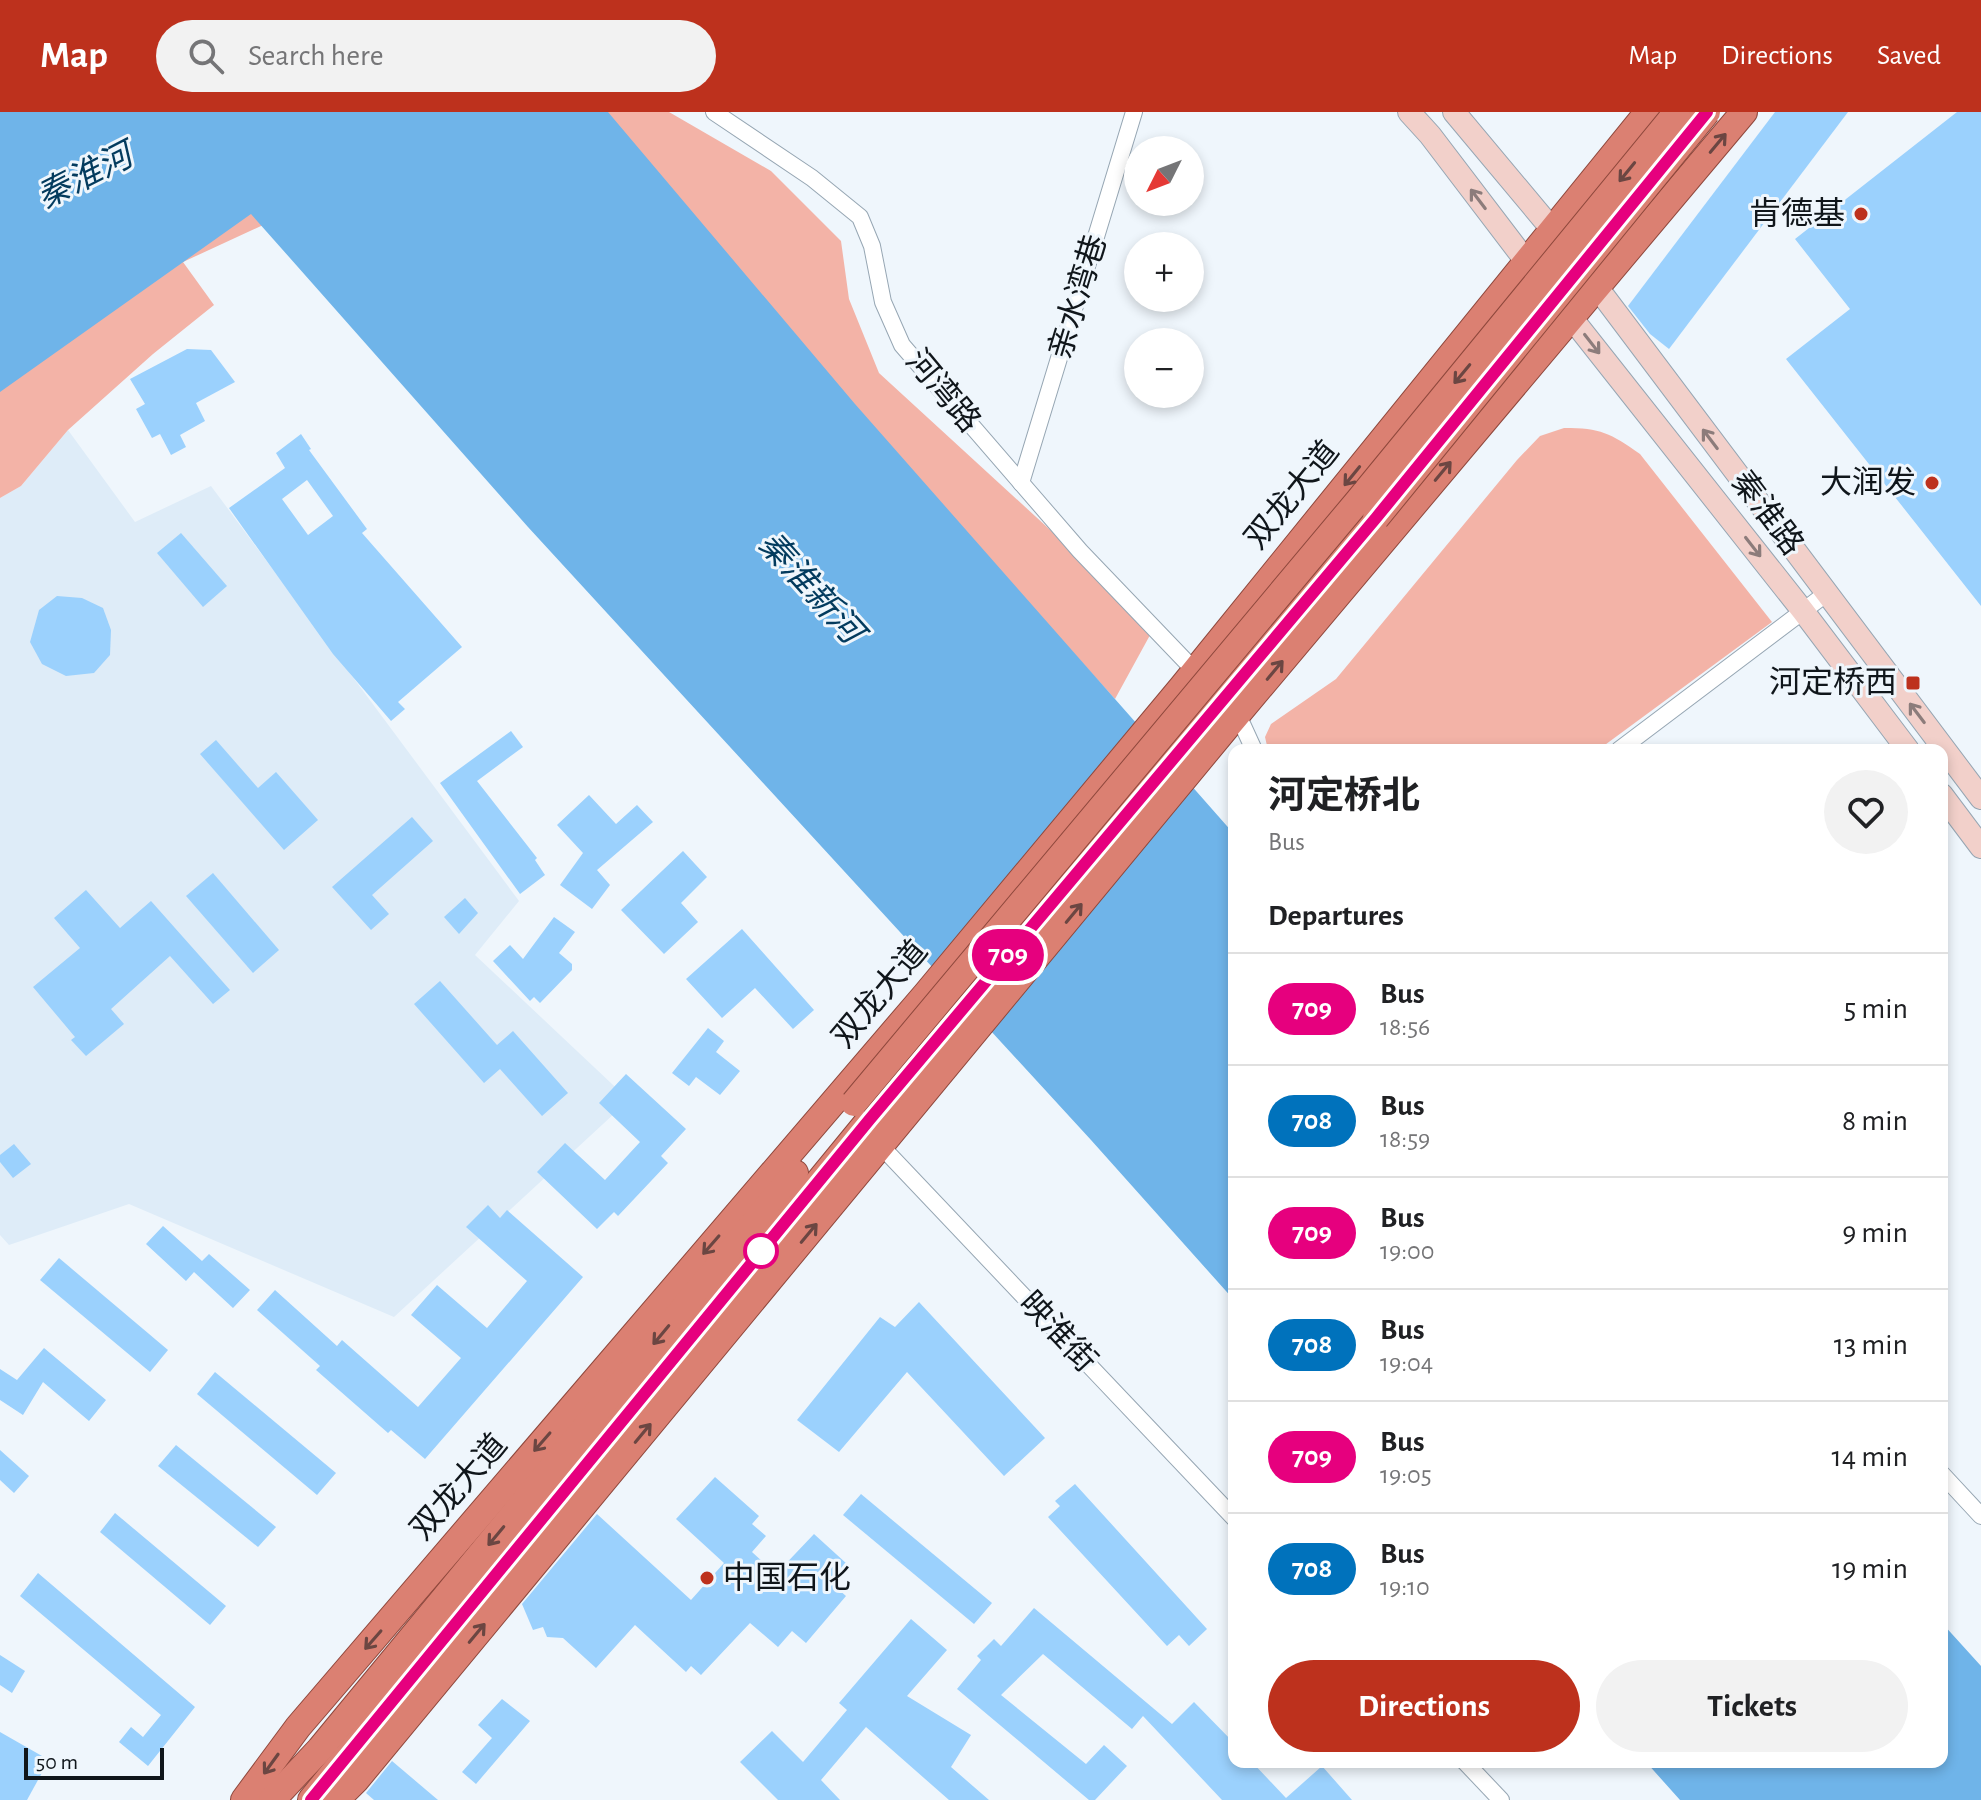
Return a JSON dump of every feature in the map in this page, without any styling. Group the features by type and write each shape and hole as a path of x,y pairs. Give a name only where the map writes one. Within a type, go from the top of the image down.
{"highway":[{"name":"双龙大道","path":"244,1800 298,1727 926,994 1188,679 1648,112"},
{"path":"311,1800 862,1111 1677,112"},
{"path":"272,1800 320,1749 862,1111 1376,518 1707,112"},
{"path":"336,1800 366,1768 1231,722 1744,112"}],"main road":[{"name":"秦淮路","path":"1409,112 1803,611 1903,744"},
{"name":"秦淮路","path":"1454,112 1552,228 1940,744"},
{"name":"秦淮路","path":"1948,754 1981,798"},
{"path":"1948,803 1981,847"}],"street":[{"name":"河湾路","path":"714,112 812,178 860,217 872,246 883,302 902,345 1188,679"},
{"name":"亲水湾巷","path":"1021,483 1134,112"},
{"path":"1627,744 1827,593"},
{"path":"1231,722 1249,744"},
{"name":"映淮街","path":"881,1146 1228,1512"},
{"path":"1948,1480 1981,1516"},
{"path":"1471,1768 1501,1800"}],"shaded area":[{"path":"0,112 458,135 183,262 214,305 153,354 68,430 21,486 0,498"},
{"path":"585,112 669,112 771,171 841,241 849,299 879,373 1155,626 1115,699"},
{"path":"1564,428 1587,429 1605,433 1640,454 1772,622 1606,744 1267,744 1265,737 1271,724 1336,679 1540,436"},
{"path":"68,430 135,522 211,486 519,901 475,955 629,1100 394,1317 129,1204 9,1245 0,1235 0,498 21,486"}],"water":[{"path":"0,112 608,112 855,404 1228,827 1228,1293 528,527 251,214 0,392"},
{"path":"1948,1630 1981,1666 1981,1800 1680,1800 1651,1768 1948,1768"}],"building":[{"path":"1775,112 1848,112 1669,349 1650,334 1628,306"},
{"name":"大润发","path":"1957,112 1981,112 1981,606 1786,359 1850,309 1795,239"},
{"path":"187,349 211,350 235,382 196,403 205,421 180,435 186,447 171,455 160,434 152,438 136,409 145,404 130,379"},
{"path":"301,434 309,450 367,529 362,533 462,647 398,702 405,709 391,721 333,654 229,508 285,468 276,453","holes":["307,480 333,516 308,535 282,499"]},
{"path":"181,533 227,586 203,607 157,553"},
{"path":"57,596 82,598 103,608 111,630 110,655 94,673 66,676 42,664 30,642 39,610"},
{"path":"511,731 523,747 477,781 537,858 535,860 545,875 520,894 440,783"},
{"path":"216,740 258,788 276,772 318,820 284,850 200,754"},
{"path":"589,795 616,824 637,805 653,822 597,870 610,885 592,909 560,885 583,853 557,825"},
{"path":"412,817 433,841 372,895 389,914 371,930 332,887"},
{"path":"683,851 707,877 681,903 698,922 664,954 621,910"},
{"path":"213,873 279,950 253,973 186,896"},
{"path":"86,890 120,928 151,901 230,990 213,1004 170,956 111,1009 124,1024 86,1056 71,1040 75,1037 33,987 80,948 54,918"},
{"path":"465,898 478,913 459,934 444,917"},
{"path":"554,917 575,932 559,953 572,964 572,970 540,1003 534,997 530,1001 493,961 510,945 523,959"},
{"path":"742,929 814,1010 793,1029 755,988 722,1018 686,979"},
{"path":"440,981 497,1045 513,1031 568,1093 542,1116 500,1069 484,1083 414,1004"},
{"path":"708,1028 724,1041 716,1052 740,1071 720,1095 696,1077 689,1086 672,1073"},
{"path":"626,1074 686,1129 661,1156 668,1163 618,1216 614,1212 597,1229 537,1172 565,1143 605,1180 640,1142 599,1103"},
{"path":"14,1144 31,1164 13,1178 0,1162 0,1155"},
{"path":"488,1205 500,1218 507,1210 583,1277 425,1459 391,1430 388,1433 316,1370 320,1366 257,1310 275,1290 337,1346 342,1340 418,1407 461,1358 411,1315 437,1285 487,1328 527,1281 466,1227"},
{"path":"163,1226 202,1261 209,1254 250,1290 233,1308 194,1272 186,1281 146,1244"},
{"path":"59,1258 168,1350 150,1372 40,1280"},
{"path":"919,1302 1045,1438 1004,1476 907,1372 839,1452 797,1420 880,1317 895,1327"},
{"path":"44,1348 106,1400 89,1421 43,1382 23,1415 0,1400 0,1369 17,1380"},
{"path":"215,1372 336,1473 317,1495 197,1394"},
{"path":"176,1445 276,1527 258,1547 158,1466"},
{"path":"0,1450 29,1476 14,1493 0,1480"},
{"path":"715,1477 759,1516 752,1524 766,1536 752,1552 776,1574 814,1534 847,1564 831,1583 846,1596 806,1643 792,1631 778,1647 750,1623 701,1675 691,1666 686,1672 635,1625 596,1668 563,1638 547,1637 543,1627 533,1630 522,1604 597,1514 691,1600 724,1563 676,1519"},
{"path":"1075,1484 1207,1629 1189,1646 1179,1635 1167,1646 1048,1517 1060,1506 1055,1501"},
{"path":"861,1494 992,1603 974,1624 843,1515"},
{"path":"115,1513 226,1606 210,1625 100,1532"},
{"path":"38,1573 195,1707 148,1766 119,1742 131,1727 143,1737 161,1715 20,1596"},
{"path":"1034,1608 1172,1724 1194,1702 1228,1737 1228,1768 1258,1768 1286,1798 1320,1768 1324,1768 1352,1800 1222,1800 1143,1716 1132,1729 1043,1654 1001,1695 1086,1764 1104,1745 1127,1766 1095,1800 1089,1800 957,1689 981,1660 977,1656 994,1639 1001,1646"},
{"path":"911,1619 947,1650 907,1696 971,1735 951,1767 989,1800 949,1800 866,1727 821,1780 840,1800 778,1800 740,1762 772,1731 803,1762 847,1710 839,1703"},
{"path":"0,1655 25,1671 12,1693 0,1685"},
{"path":"502,1699 530,1721 476,1784 462,1772 492,1738 478,1725"},
{"path":"0,1732 49,1760 27,1800 0,1800"},
{"path":"392,1761 438,1800 374,1800 366,1793"}],"bus line":[{"name":"709","path":"311,1800 870,1119 1376,518 1707,112"}],"place":[{"name":"肯德基","path":"1861,214"},
{"name":"大润发","path":"1932,483"},
{"name":"河定桥西","path":"1913,683"},
{"name":"中国石化","path":"707,1578"}],"water label":[{"name":"秦淮河","path":"85,177"},
{"name":"秦淮新河","path":"810,588"}]}
